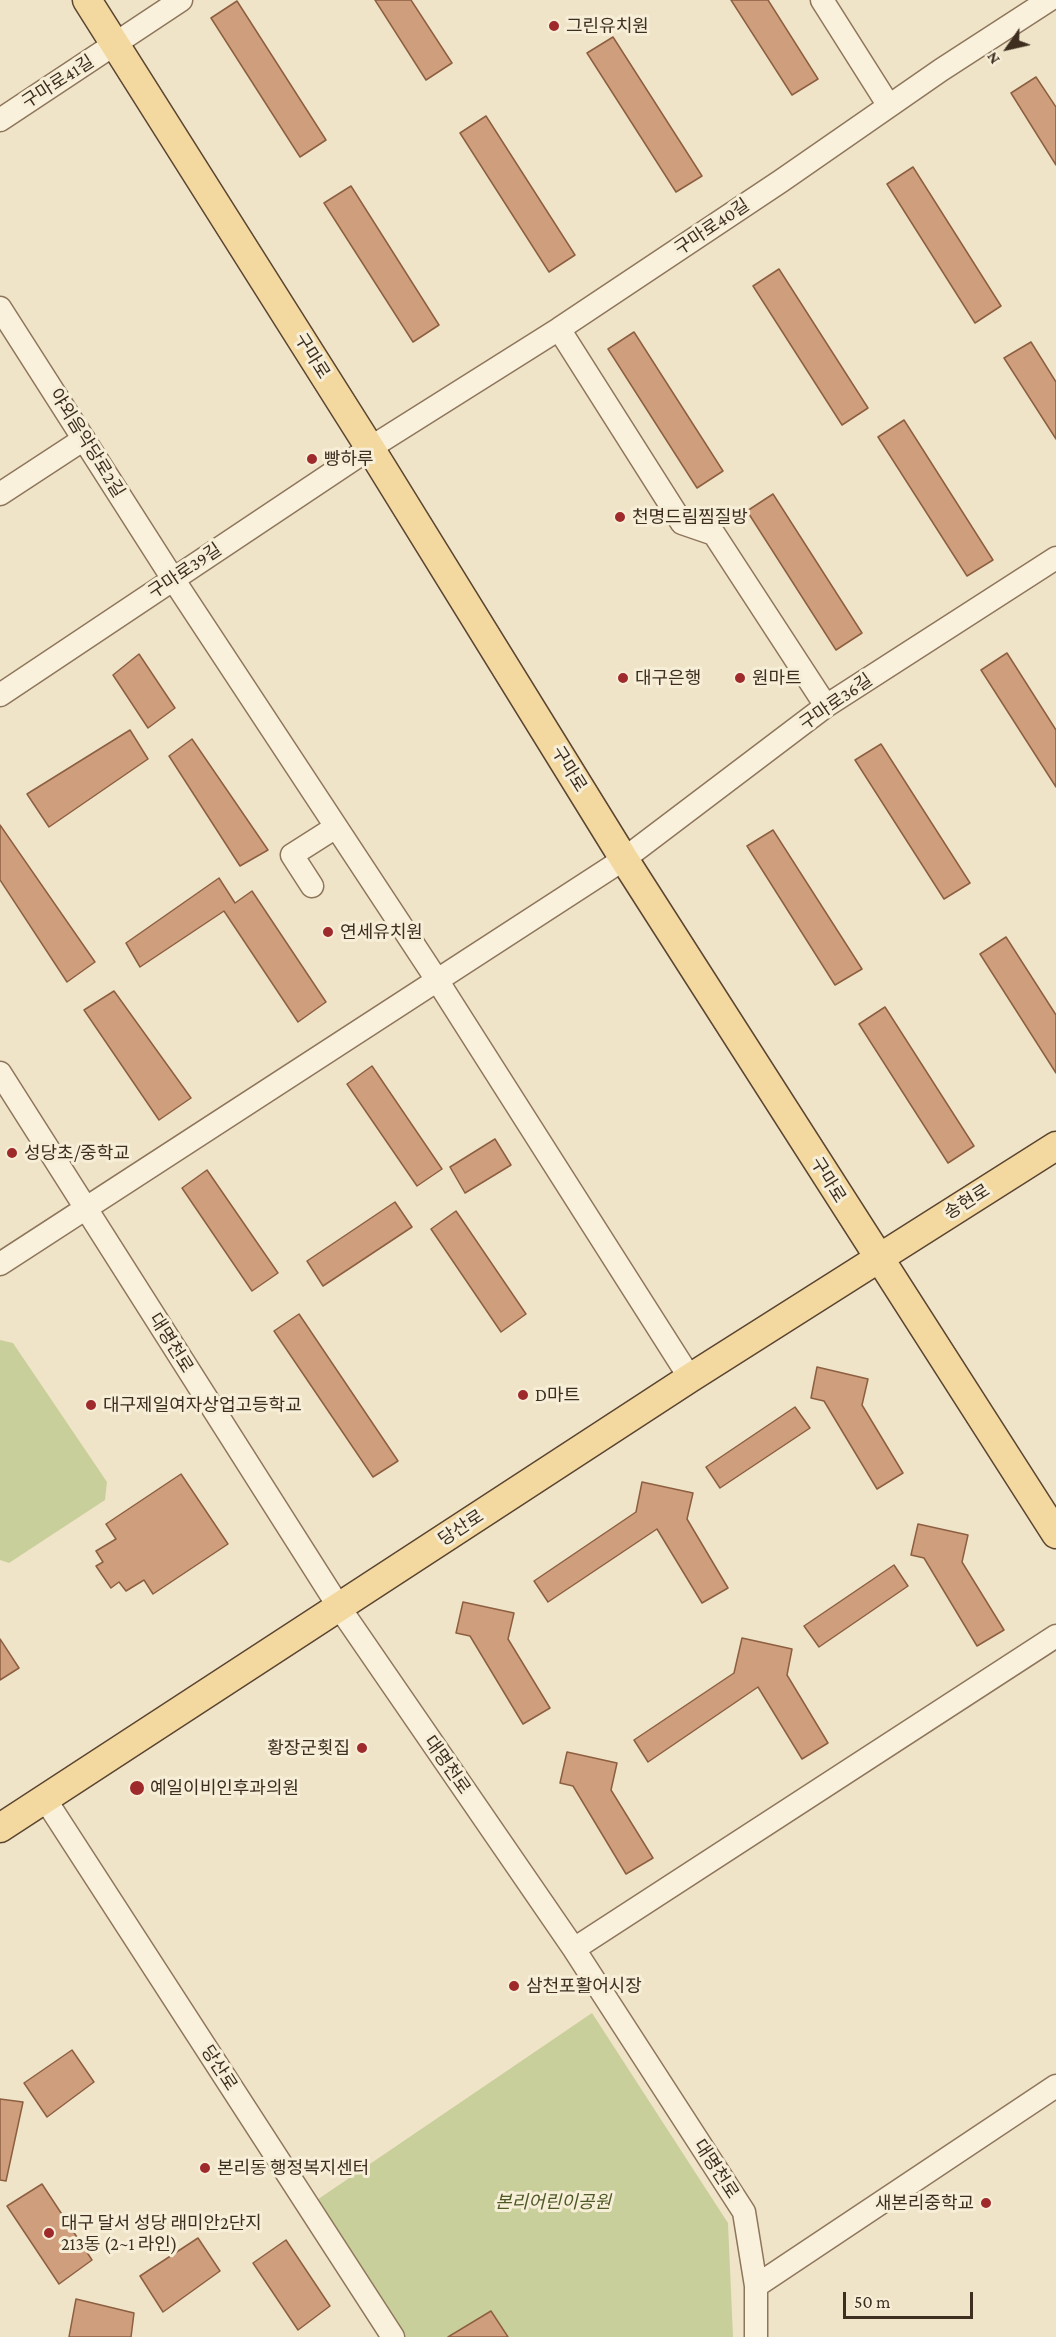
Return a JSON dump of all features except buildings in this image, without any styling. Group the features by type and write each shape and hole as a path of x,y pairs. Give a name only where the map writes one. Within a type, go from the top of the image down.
{"main road":[{"name":"구마로","path":"87,0 370,448 624,859 1056,1534"},
{"name":"송현로","path":"879,1259 1056,1146"},
{"name":"당산로","path":"0,1828 690,1378 879,1259"}],"street":[{"name":"구마로41길","path":"0,120 181,0"},
{"path":"822,0 889,106"},
{"name":"구마로40길","path":"370,448 559,329 1036,4"},
{"name":"야외음악당로2길","path":"0,308 173,579 437,980 690,1378"},
{"path":"559,329 682,523 714,534 826,706"},
{"path":"0,494 84,439"},
{"name":"구마로39길","path":"0,695 370,448"},
{"name":"구마로36길","path":"86,1209 624,859 826,706 1056,558"},
{"path":"312,886 292,855 336,827"},
{"name":"대명천로","path":"0,1073 339,1607 574,1949 744,2212 756,2286 756,2337"},
{"path":"0,1264 86,1209"},
{"path":"574,1949 1056,1636"},
{"name":"당산로","path":"45,1799 393,2337"},
{"path":"756,2286 1056,2086"}],"green space":[{"path":"0,1340 13,1343 107,1482 105,1500 9,1563 0,1560"},
{"name":"본리어린이공원","path":"592,2013 728,2223 733,2337 393,2337 308,2206"}],"place":[{"name":"그린유치원","path":"554,26"},
{"name":"빵하루","path":"312,459"},
{"name":"천명드림찜질방","path":"620,517"},
{"name":"대구은행","path":"623,678"},
{"name":"원마트","path":"740,678"},
{"name":"연세유치원","path":"328,932"},
{"name":"성당초/중학교","path":"12,1153"},
{"name":"D마트","path":"523,1395"},
{"name":"대구제일여자상업고등학교","path":"91,1405"},
{"name":"황장군횟집","path":"362,1748"},
{"name":"예일이비인후과의원","path":"137,1788"},
{"name":"삼천포활어시장","path":"514,1986"},
{"name":"본리동 행정복지센터","path":"205,2168"},
{"name":"새본리중학교","path":"986,2203"},
{"name":"대구 달서 성당 래미안2단지 213동 (2~1 라인)","path":"49,2233"}]}
